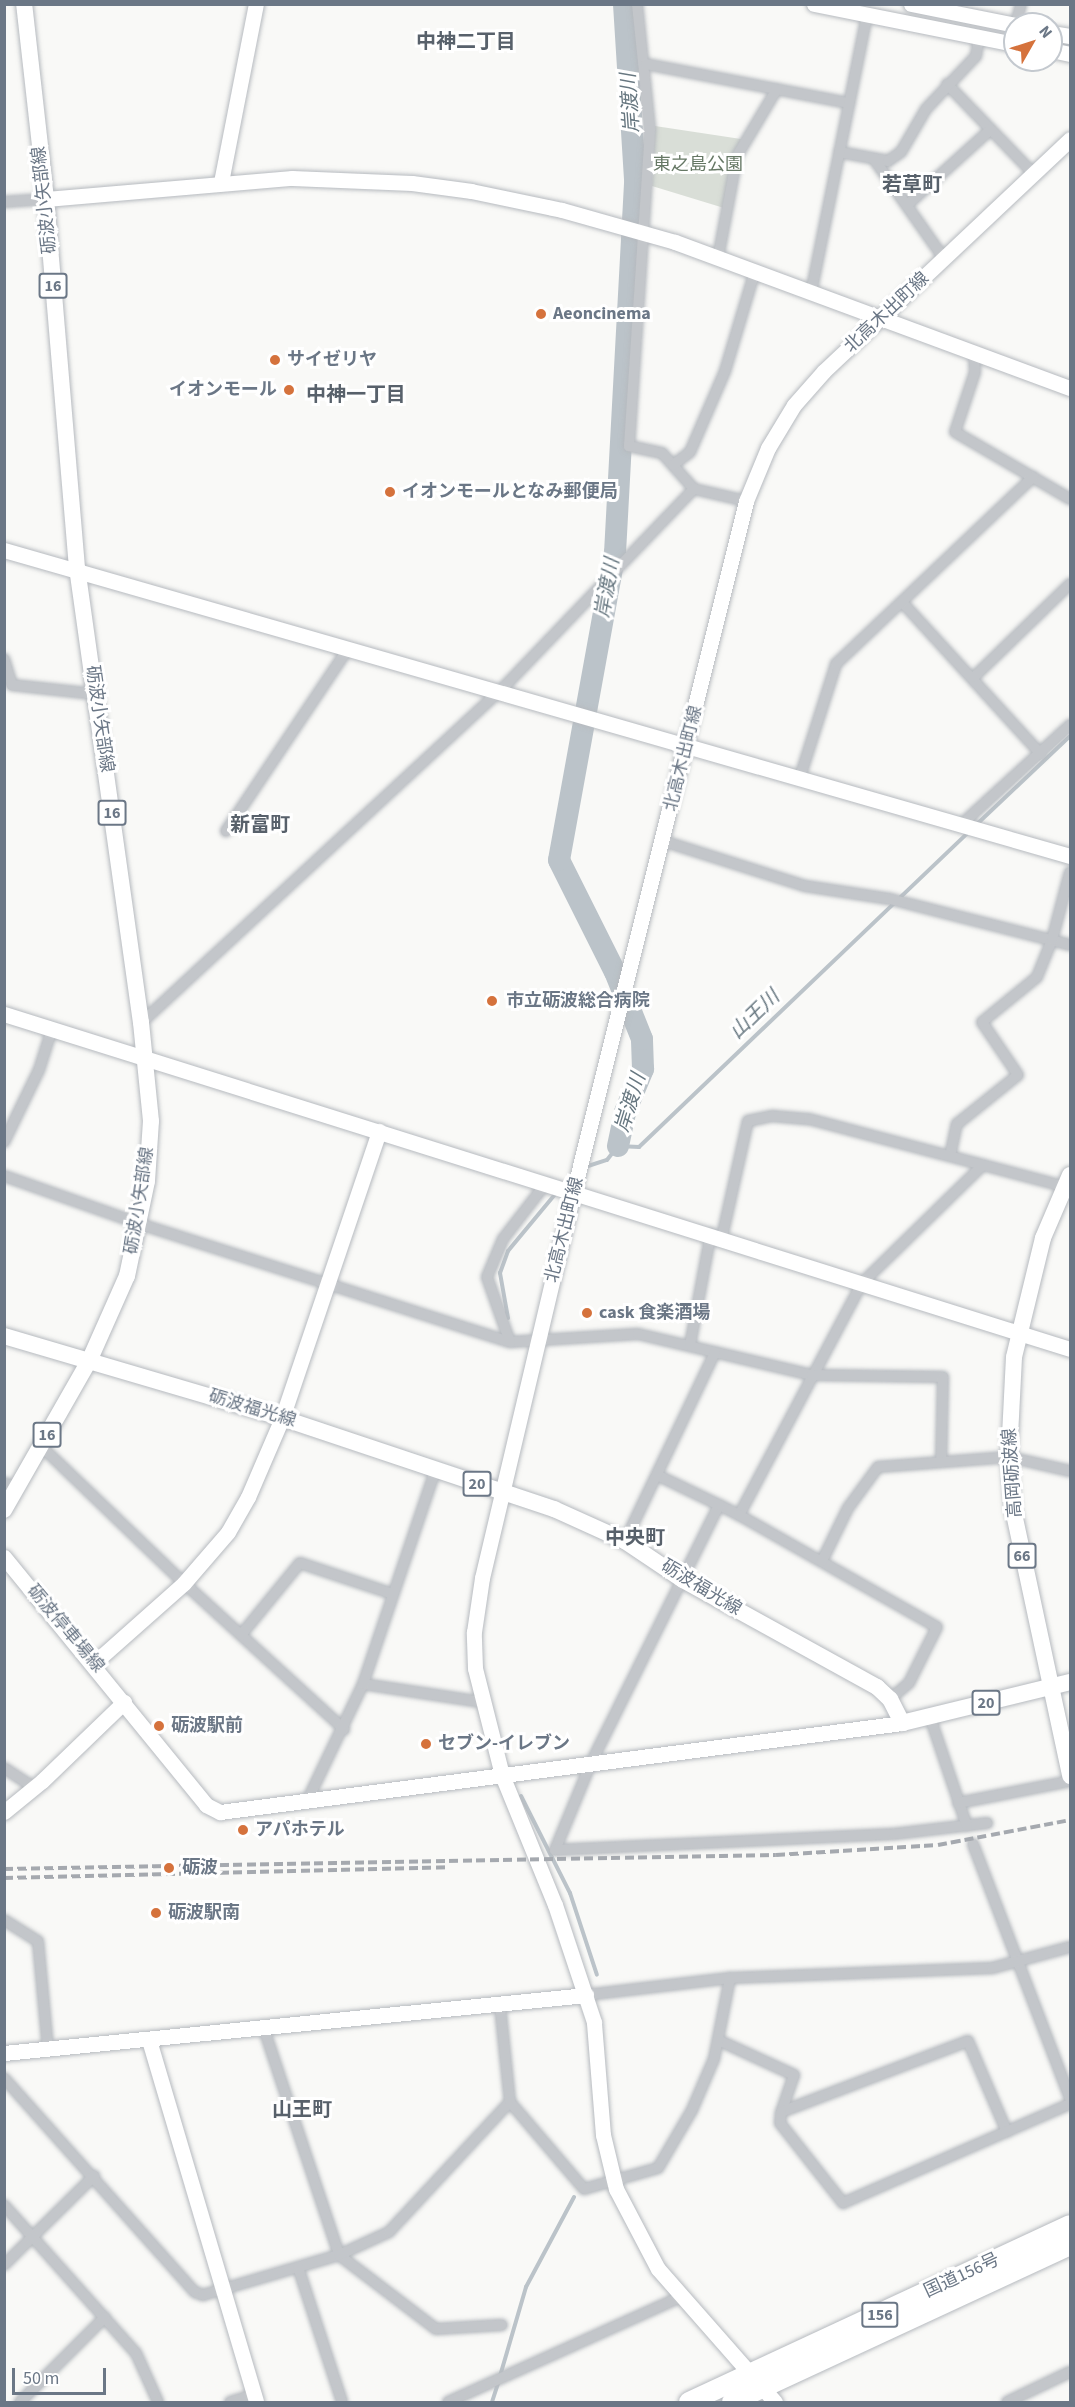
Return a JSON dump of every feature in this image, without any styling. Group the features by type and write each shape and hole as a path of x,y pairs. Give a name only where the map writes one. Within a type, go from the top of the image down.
{"highway":[{"name":"国道156号","path":"689,2403 763,2389 1071,2225"},
{"name":"国道156号","path":"732,2403 1071,2244"}],"main road":[{"name":"砺波小矢部線","path":"4,1510 11,1485 41,1446 90,1359 127,1276 140,1224 151,1121 141,1023 77,568 46,199 24,4"},
{"name":"高岡砺波線","path":"1068,1183 1043,1238 1020,1333 1010,1397 1009,1457 1013,1509 1071,1776"},
{"name":"砺波福光線","path":"4,1336 90,1359 282,1418 436,1468 502,1494 554,1509 625,1541 683,1580 876,1687 890,1699 902,1723"},
{"name":"20","path":"902,1723 1071,1682"}],"street":[{"path":"221,182 256,4"},
{"path":"638,4 646,64 650,130 629,446 662,453 694,489 746,501"},
{"path":"814,4 1003,42"},
{"path":"911,4 1003,22"},
{"path":"811,293 867,15"},
{"path":"839,152 888,161 901,152 926,109 947,84 976,56 979,37"},
{"path":"646,64 849,104"},
{"path":"947,84 1034,174"},
{"path":"718,258 738,156 777,89"},
{"path":"907,205 991,129"},
{"path":"1052,158 1071,134"},
{"name":"北高木出町線","path":"763,2389 681,2297 639,2237 614,2182 603,2135 594,2022 555,1905 502,1775 483,1702 474,1632 482,1578 574,1190 687,746 746,501 768,448 794,405 824,371 881,321 1071,140"},
{"path":"874,159 945,260"},
{"path":"4,202 221,182 292,178 412,183 520,200 643,232 755,271 881,321 1071,388"},
{"path":"673,465 690,452 726,370 755,271"},
{"path":"974,353 975,372 955,432 1071,499"},
{"path":"800,777 836,664 1033,477"},
{"path":"141,1023 501,690 694,489"},
{"path":"4,550 77,568 1071,856"},
{"path":"974,677 1071,584"},
{"path":"902,602 974,677 1041,754"},
{"path":"226,831 350,647"},
{"path":"4,659 12,685 95,694"},
{"path":"962,824 1071,725"},
{"path":"663,841 805,886 890,899 1071,945"},
{"path":"950,1156 957,1124 1018,1075 982,1022 1037,977 1052,940 1071,872"},
{"path":"4,1014 574,1190 1071,1348"},
{"path":"4,1142 39,1070 51,1029"},
{"path":"690,1345 716,1235 748,1121 772,1116 809,1119 983,1165 1068,1183"},
{"path":"94,1663 184,1583 233,1523 282,1418 379,1131"},
{"path":"739,1515 862,1282 983,1165"},
{"path":"4,1176 140,1224 510,1342 638,1334 812,1375 943,1377 941,1462"},
{"path":"510,1342 487,1277 503,1239 546,1182"},
{"path":"625,1541 715,1352"},
{"path":"41,1446 184,1583 344,1729"},
{"path":"822,1561 848,1508 878,1467 1009,1457 1071,1471"},
{"path":"308,1799 344,1729 363,1684 436,1468"},
{"path":"657,1475 739,1515 937,1627 909,1683 890,1699"},
{"path":"719,1505 591,1763 555,1850 894,1834 987,1823"},
{"name":"砺波停車場線","path":"4,1557 94,1663 206,1805 220,1812 902,1723"},
{"path":"241,1635 300,1563 393,1594"},
{"path":"363,1684 483,1702"},
{"path":"4,1812 35,1788 123,1702"},
{"path":"930,1717 967,1826"},
{"path":"4,1768 35,1788"},
{"path":"958,1803 1071,1780"},
{"path":"974,1844 1071,2098"},
{"path":"4,1920 38,1941 48,2049"},
{"path":"4,2053 500,2006 730,1978 1018,1964 1071,1947"},
{"path":"500,2006 510,2102 584,2189 658,2168 692,2110 714,2059 730,1978"},
{"path":"264,2029 339,2255 436,2329 502,2325"},
{"path":"149,2040 255,2399 230,2403"},
{"path":"718,2040 794,2075 781,2112 780,2123 843,2204 1071,2104"},
{"path":"781,2112 968,2041 1007,2132"},
{"path":"4,2078 94,2176 195,2292 203,2295 339,2255 389,2232 510,2102"},
{"path":"4,2265 94,2176"},
{"path":"4,2205 34,2235 136,2354 158,2403"},
{"path":"298,2267 342,2403"},
{"path":"448,2403 681,2297"},
{"path":"20,2403 105,2317"},
{"path":"1007,2403 1071,2372"}],"green space":[{"name":"東之島公園","path":"655,126 741,139 724,208 652,186"}],"waterway":[{"name":"岸渡川","path":"618,1146 625,1112 643,1069 642,1039 615,972 559,860 615,553 635,179 624,4"},
{"name":"山王川","path":"976,825 1070,736"},
{"name":"山王川","path":"585,1167 607,1160 618,1146 639,1147 970,831"},
{"name":"山王川","path":"508,1318 500,1273 508,1251 557,1192"},
{"path":"521,1796 570,1893 597,1975"},
{"path":"500,2376 526,2287 574,2197"},
{"path":"492,2402 498,2383"}],"railway":[{"path":"4,1869 776,1855 938,1845 1070,1820"},
{"path":"4,1878 449,1867"}],"place":[{"name":"Aeoncinema","path":"541,314"},
{"name":"サイゼリヤ","path":"275,360"},
{"name":"イオンモール","path":"289,390"},
{"name":"イオンモールとなみ郵便局","path":"390,492"},
{"name":"市立砺波総合病院","path":"492,1001"},
{"name":"cask 食楽酒場","path":"587,1313"},
{"name":"砺波駅前","path":"159,1726"},
{"name":"セブン-イレブン","path":"426,1744"},
{"name":"アパホテル","path":"243,1830"},
{"name":"砺波","path":"169,1868"},
{"name":"砺波駅南","path":"156,1913"}],"district":[{"name":"中神二丁目","path":"466,42"},
{"name":"若草町","path":"912,185"},
{"name":"中神一丁目","path":"356,395"},
{"name":"新富町","path":"260,825"},
{"name":"中央町","path":"635,1538"},
{"name":"山王町","path":"302,2110"}]}
